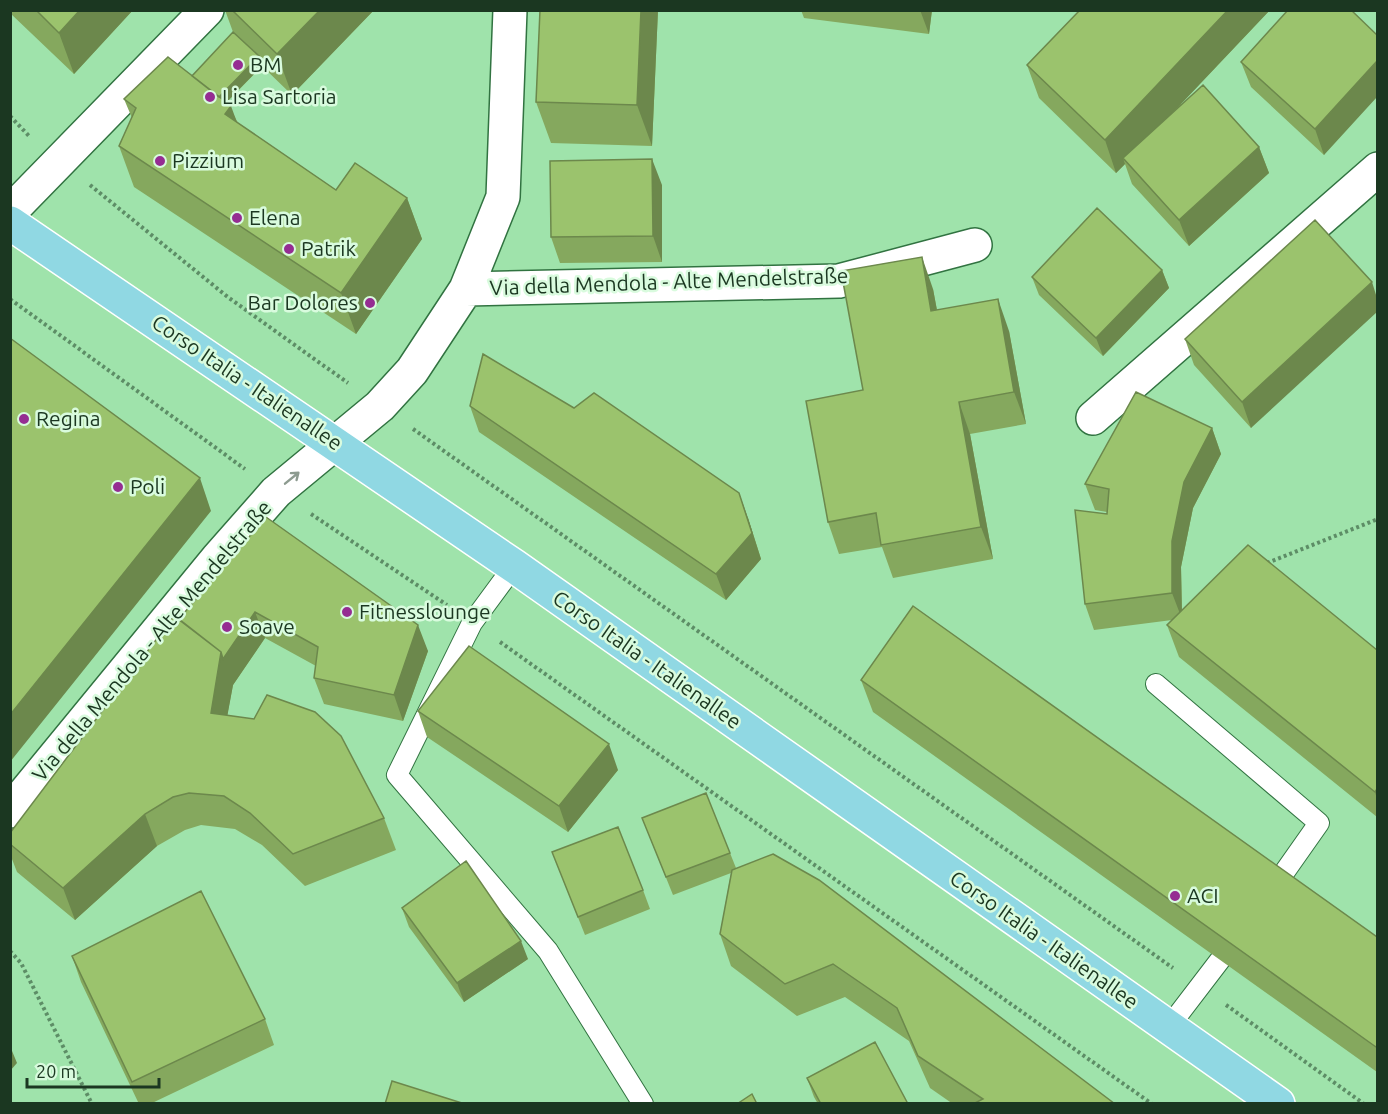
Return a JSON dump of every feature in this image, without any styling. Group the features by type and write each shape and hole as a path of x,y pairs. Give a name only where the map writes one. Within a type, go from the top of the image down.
{"main road":[{"name":"Corso Italia - Italienallee","path":"10,223 514,566 1278,1104"}],"street":[{"path":"10,212 207,10"},
{"name":"Via della Mendola - Alte Mendelstraße","path":"10,811 217,558 276,492 380,406 412,370 466,290 503,197 510,10"},
{"path":"1093,418 1377,169"},
{"name":"Via della Mendola - Alte Mendelstraße","path":"466,290 838,280 975,245"}],"lane":[{"path":"514,566 472,623 397,775 548,951 643,1104"},
{"path":"1156,684 1319,822 1274,887"},
{"path":"1168,1028 1220,960"}],"path":[{"path":"10,116 25,132 229,298 1364,1104"},
{"path":"10,299 276,492 472,623 1152,1104"},
{"path":"1261,566 1377,519"},
{"path":"10,951 21,963 92,1104"}],"building":[{"path":"36,10 80,10 59,33"},
{"path":"232,10 320,10 277,54"},
{"path":"540,10 641,10 637,105 536,102"},
{"path":"1080,10 1228,10 1105,140 1027,65"},
{"path":"1288,10 1351,10 1377,35 1377,61 1315,129 1241,62"},
{"path":"233,32 259,56 219,97 192,76"},
{"path":"168,57 231,106 225,114 336,190 355,163 407,198 341,293 119,146 136,108 124,99"},
{"path":"1203,85 1259,147 1179,220 1123,158"},
{"path":"652,159 653,236 551,237 550,161"},
{"path":"1097,208 1162,270 1096,338 1032,277"},
{"path":"1315,220 1372,282 1242,402 1185,339"},
{"path":"922,257 931,311 998,299 1014,392 959,402 981,527 881,545 876,513 828,522 806,401 863,390 841,271"},
{"path":"10,338 200,478 10,715"},
{"path":"483,354 574,408 594,393 739,493 752,533 716,574 470,406"},
{"path":"1136,392 1212,428 1184,482 1172,541 1172,593 1085,604 1075,510 1107,514 1109,489 1085,484"},
{"path":"266,517 418,625 394,695 314,678 318,647 255,612 223,659 221,652 179,619"},
{"path":"1248,545 1377,650 1377,789 1375,792 1167,625"},
{"path":"913,606 1377,937 1376,1047 861,680"},
{"path":"174,616 221,652 211,713 254,719 267,695 315,712 341,736 384,818 293,854 250,813 224,796 189,793 173,797 145,814 63,888 10,844 10,833"},
{"path":"469,646 609,744 559,806 418,711"},
{"path":"706,793 730,853 666,877 642,818"},
{"path":"618,827 643,890 578,917 552,852"},
{"path":"773,854 819,880 1115,1104 973,1104 983,1099 918,1056 897,1008 833,964 785,984 720,934 732,870"},
{"path":"466,861 521,941 457,983 402,908"},
{"path":"201,891 265,1019 132,1082 72,956"},
{"path":"875,1042 908,1104 821,1104 807,1078"},
{"path":"392,1081 465,1104 385,1104"},
{"path":"752,1094 757,1104 737,1104"}],"place":[{"name":"BM","path":"238,65"},
{"name":"Lisa Sartoria","path":"210,97"},
{"name":"Pizzium","path":"160,161"},
{"name":"Elena","path":"237,218"},
{"name":"Patrik","path":"289,249"},
{"name":"Bar Dolores","path":"370,303"},
{"name":"Regina","path":"24,419"},
{"name":"Poli","path":"118,487"},
{"name":"Fitnesslounge","path":"347,612"},
{"name":"Soave","path":"227,627"},
{"name":"ACI","path":"1175,896"}]}
